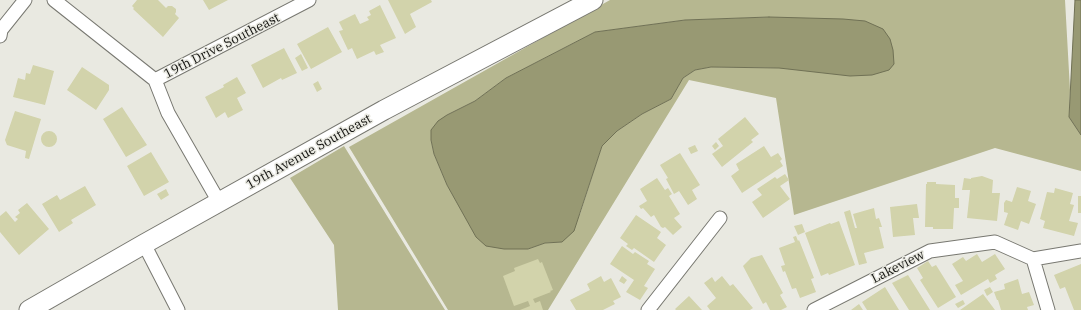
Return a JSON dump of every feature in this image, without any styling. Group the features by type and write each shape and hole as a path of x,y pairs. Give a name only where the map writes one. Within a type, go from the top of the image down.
{"street":[{"path":"0,36 1,30 25,0"},
{"path":"54,0 155,80 168,113 219,202"},
{"name":"19th Drive Southeast","path":"155,80 309,0"},
{"name":"19th Avenue Southeast","path":"29,310 384,110 593,0"},
{"path":"648,310 720,218"},
{"name":"Lakeview","path":"814,310 930,251 995,242 1033,259"},
{"path":"144,244 178,310"},
{"path":"1048,310 1033,259 1081,251"}],"shaded area":[{"path":"610,0 1065,0 1070,90 1069,117 1081,135 1081,171 995,148 794,215 776,98 689,80 548,310 448,310 349,147","holes":["769,17 779,68 711,67 695,70 683,78 671,99 642,114 617,131 602,146 580,214 562,242 545,243 528,249 461,209 447,185 434,154 431,140 447,115 475,101 506,78 595,32 685,20"]},
{"path":"1075,0 1081,0 1081,135 1069,117"},
{"path":"769,17 865,21 883,29 890,39 893,50 894,64 889,70 872,75 850,76 779,68 711,67 695,70 683,78 671,99 642,114 617,131 602,146 574,231 562,242 545,243 528,249 504,249 486,246 476,237 447,185 434,154 431,140 431,130 438,121 475,101 506,78 595,32 685,20"},
{"path":"344,146 445,310 338,310 334,245 290,178"}],"building":[{"path":"137,0 158,0 166,8 168,6 172,6 176,9 175,14 179,18 163,37 133,9 134,8 132,6"},
{"path":"203,0 228,0 209,10"},
{"path":"388,0 431,0 432,2 410,14 416,27 405,34"},
{"path":"380,5 396,38 380,45 384,52 376,55 374,51 357,59 352,48 348,50 339,31 343,30 339,22 355,14 360,24 369,20 367,17 371,15 369,11"},
{"path":"328,27 342,52 311,69 297,44"},
{"path":"284,48 297,73 282,80 281,78 263,88 251,65"},
{"path":"301,54 308,68 302,71 295,58"},
{"path":"33,65 54,71 45,105 13,97 18,78 25,80 26,73 30,74"},
{"path":"82,67 109,85 109,90 96,110 67,90"},
{"path":"237,77 246,93 237,98 243,110 228,118 225,112 216,118 205,97 224,87 223,85"},
{"path":"318,81 322,89 317,92 313,84"},
{"path":"122,107 147,145 126,157 103,119"},
{"path":"15,111 41,119 29,159 25,158 26,151 7,145 5,140"},
{"path":"745,117 759,134 751,140 753,142 722,167 712,154 723,146 718,139"},
{"path":"46,131 52,131 57,136 55,145 52,147 46,147 41,142 41,136"},
{"path":"716,142 719,146 715,150 712,146"},
{"path":"695,145 698,151 691,154 688,148"},
{"path":"764,146 771,157 778,153 782,159 780,161 783,166 742,193 731,176 739,170 736,164"},
{"path":"151,152 169,182 144,196 127,166"},
{"path":"680,153 700,185 692,190 697,199 688,205 679,191 674,194 666,179 668,178 660,165"},
{"path":"785,174 789,180 780,186 790,199 763,218 752,202 762,195 757,189 775,177 777,179"},
{"path":"982,176 993,180 992,193 1000,193 997,221 967,218 970,190 962,190 964,178 971,179"},
{"path":"657,178 665,190 668,188 672,194 669,196 680,214 674,218 682,227 673,235 665,227 661,227 654,215 651,217 643,208 641,209 639,206 647,201 640,189"},
{"path":"927,182 955,185 955,198 959,198 959,208 954,208 953,229 933,229 933,227 925,227"},
{"path":"85,186 96,205 71,220 73,223 59,232 42,204 57,195 60,200"},
{"path":"1017,187 1031,191 1028,201 1036,204 1029,224 1021,221 1018,230 1004,225 1008,213 1004,212 1004,203 1006,200 1012,202"},
{"path":"1055,188 1073,193 1070,204 1074,205 1069,221 1078,223 1074,236 1043,228 1045,221 1040,219 1047,192 1054,193"},
{"path":"166,189 169,195 161,200 157,194"},
{"path":"1078,196 1081,196 1081,213 1078,213"},
{"path":"27,203 49,229 19,255 0,232 0,216 6,211 15,222 18,219 15,217 20,213 18,210"},
{"path":"917,204 919,218 913,218 915,235 893,237 890,207"},
{"path":"874,208 876,219 879,218 882,227 879,227 884,248 864,253 867,263 859,265 844,212 850,210 855,228 857,228 853,214"},
{"path":"636,215 661,232 657,238 666,245 654,262 634,248 632,250 626,246 628,244 620,238"},
{"path":"839,221 855,265 829,275 828,273 821,276 805,233"},
{"path":"802,224 805,232 798,235 794,226"},
{"path":"796,236 814,278 811,279 816,292 800,298 796,288 792,289 785,271 783,272 781,266 785,265 779,248 795,242 793,237"},
{"path":"622,246 633,254 635,252 649,261 647,264 655,269 644,286 648,288 640,300 626,292 634,280 610,264"},
{"path":"977,254 982,262 995,254 1005,269 995,275 997,279 990,283 988,279 961,295 955,285 963,281 952,264 963,257 966,261"},
{"path":"762,255 783,293 780,295 787,307 781,310 770,310 766,302 763,304 743,266 751,258"},
{"path":"538,259 540,263 542,262 553,290 533,299 535,303 540,301 543,310 520,310 530,306 528,301 514,306 503,276 515,271 514,268"},
{"path":"928,261 932,267 936,265 956,297 938,308 920,280 923,278 917,268"},
{"path":"1081,264 1081,310 1074,310 1065,287 1060,289 1054,275"},
{"path":"908,275 930,310 909,310 892,283"},
{"path":"601,276 604,282 611,278 621,297 613,301 615,304 603,310 576,310 570,300 590,290 587,284"},
{"path":"622,276 627,280 624,284 619,281"},
{"path":"722,276 730,286 733,284 753,308 750,310 710,310 707,306 716,298 704,283 712,277 715,282"},
{"path":"1018,279 1022,294 1029,292 1034,305 1027,307 1028,310 1001,310 994,292 1005,289 1004,284"},
{"path":"885,287 899,310 867,310 862,302"},
{"path":"990,287 993,292 987,296 984,290"},
{"path":"983,294 995,310 960,310"},
{"path":"689,296 702,310 675,309"},
{"path":"963,300 965,304 958,308 955,304"},
{"path":"859,304 863,310 851,310"}]}
